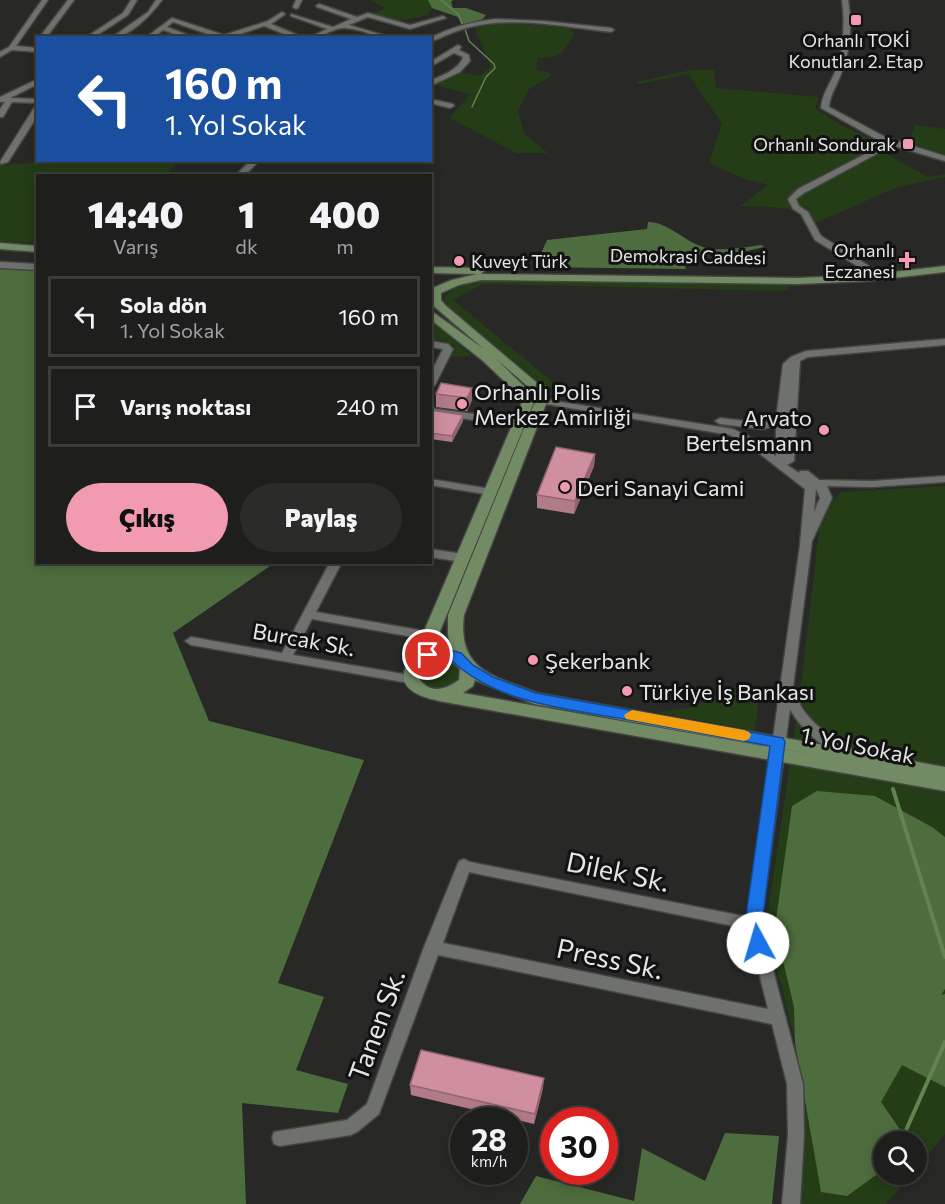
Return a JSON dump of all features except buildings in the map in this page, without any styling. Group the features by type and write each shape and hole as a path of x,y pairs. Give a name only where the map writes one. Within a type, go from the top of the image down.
{"main road":[{"path":"0,246 36,249"},
{"path":"0,252 36,254"},
{"name":"Demokrasi Caddesi","path":"432,271 779,275 866,273 945,263"},
{"name":"Demokrasi Caddesi","path":"435,291 481,277 807,281 867,278 945,269"},
{"path":"432,272 442,280 435,291 435,301 538,398"},
{"path":"432,314 491,356 538,398"},
{"path":"409,679 410,668 430,636 519,423 538,398"},
{"path":"444,695 462,688 469,675 455,641 453,630 456,615 538,398"},
{"name":"1. Yol Sokak","path":"414,663 420,658 438,653 456,657 488,681 534,698 778,747 945,785"},
{"name":"1. Yol Sokak","path":"409,679 412,685 426,693 945,773"}],"street":[{"path":"1,54 11,48 45,0"},
{"path":"44,36 71,0"},
{"path":"91,36 126,14 134,0"},
{"path":"117,36 154,9 159,0"},
{"path":"845,0 849,21 839,72 825,102 825,108 884,140 945,159"},
{"path":"319,6 357,19"},
{"path":"154,9 163,10"},
{"path":"151,36 172,20 218,36 236,34 265,24 282,14"},
{"path":"292,15 332,29"},
{"path":"315,36 357,19 374,16 410,27 443,18"},
{"path":"432,38 452,30 493,21 611,30"},
{"path":"265,24 297,36"},
{"path":"342,25 383,36"},
{"path":"162,27 187,36"},
{"path":"236,34 241,36"},
{"path":"319,34 323,36"},
{"path":"432,64 461,44"},
{"path":"11,48 35,50"},
{"path":"432,83 457,70 466,61 467,56 452,50"},
{"path":"0,115 4,100 36,82"},
{"path":"4,100 36,101"},
{"path":"432,102 450,106"},
{"path":"4,162 36,111"},
{"path":"866,273 866,268 818,238 804,212 796,207 792,199 801,191 876,152"},
{"path":"241,174 254,162"},
{"path":"0,265 36,267"},
{"path":"784,459 781,422 788,364 794,359 815,353 945,342"},
{"path":"432,344 445,346 448,350 432,381"},
{"path":"784,459 796,365 794,359"},
{"path":"538,398 762,426 781,422"},
{"path":"538,398 722,429 742,436 784,459"},
{"path":"432,411 519,423"},
{"path":"720,421 748,430 818,488 825,504 806,545"},
{"path":"818,488 945,479"},
{"path":"432,482 491,492"},
{"path":"790,1204 796,1135 795,1084 754,924 806,545 818,488"},
{"path":"432,553 462,558"},
{"path":"285,658 335,564"},
{"path":"307,615 430,636"},
{"name":"Burcak Sk.","path":"191,641 409,679"},
{"path":"787,681 790,700 803,719 839,747 858,758"},
{"name":"Dilek Sk.","path":"468,866 754,924"},
{"name":"Tanen Sk.","path":"280,1138 351,1127 373,1109 432,947 468,866"},
{"name":"Press Sk.","path":"432,947 778,1018"}],"green space":[{"path":"370,0 428,0 432,8 428,15 399,21 373,13 386,8"},
{"path":"428,0 453,0 451,2 453,8 466,8 486,15 480,22 462,25 458,17 432,8"},
{"path":"494,22 570,28 574,35 556,56 538,58 536,70 551,73 551,76 529,89 518,111 524,134 548,153 516,153 450,118 470,94 434,85 455,71 479,76 491,67 474,26"},
{"path":"691,70 714,70 716,88 819,97 815,108 842,126 879,142 873,148 877,153 885,153 928,177 945,174 945,177 898,187 815,223 808,217 790,209 740,206 769,185 742,178 709,163 722,123 688,74 639,84 636,82"},
{"path":"915,125 945,129 945,154 889,137 910,141"},
{"path":"53,162 177,162 168,174 36,174 36,243 0,241 0,165"},
{"path":"648,222 662,225 693,243 707,248 730,249 762,245 764,247 734,254 709,255 685,266 686,269 535,267 547,240 647,229"},
{"path":"0,267 36,271 36,564 269,564 270,566 173,633 209,721 364,760 278,983 324,997 296,1070 348,1084 338,1113 242,1103 246,1204 0,1204"},
{"path":"480,279 788,284 788,291 483,284 453,300 560,388 557,391 543,385 445,303 445,296 453,290"},
{"path":"432,322 472,356 451,357 455,346 442,340 432,340"},
{"path":"945,486 945,1134 927,1156 927,1131 873,1131 873,1185 902,1185 886,1204 798,1204 807,1088 766,926 799,702 821,514 841,492"},
{"path":"435,659 454,664 459,673 452,685 435,687 417,678 422,665"},
{"path":"729,691 760,696 754,731 656,712 688,708"},
{"path":"817,791 875,796 932,827 945,837 945,989 941,995 945,994 945,1087 902,1065 881,1102 901,1131 873,1131 873,1177 847,1196 821,1192 795,1043 794,1007 775,927 792,806"},
{"path":"725,1133 779,1136 772,1204 520,1204 536,1176 540,1177 540,1185 571,1185 634,1201 642,1148 705,1181"}],"waterway":[{"path":"441,0 458,14 463,26"},
{"path":"465,29 469,41 494,64 495,68 486,77 472,107"},
{"path":"893,789 945,957"},
{"path":"906,1131 945,1042"}],"slow traffic":[{"path":"632,715 744,735"}],"place":[{"name":"Orhanlı TOKİ Konutları 2. Etap","path":"856,20"},
{"name":"Orhanlı Sondurak","path":"908,144"},
{"name":"Orhanlı Eczanesi","path":"907,260"},
{"name":"Kuveyt Türk","path":"459,261"},
{"name":"Orhanlı Polis Merkez Amirliği","path":"462,404"},
{"name":"Arvato Bertelsmann","path":"824,430"},
{"name":"Deri Sanayi Cami","path":"565,487"},
{"name":"Şekerbank","path":"533,660"},
{"name":"Türkiye İş Bankası","path":"627,691"}],"route":[{"path":"428,655 438,653 456,657 488,681 534,698 778,742 754,924 758,943"}]}
